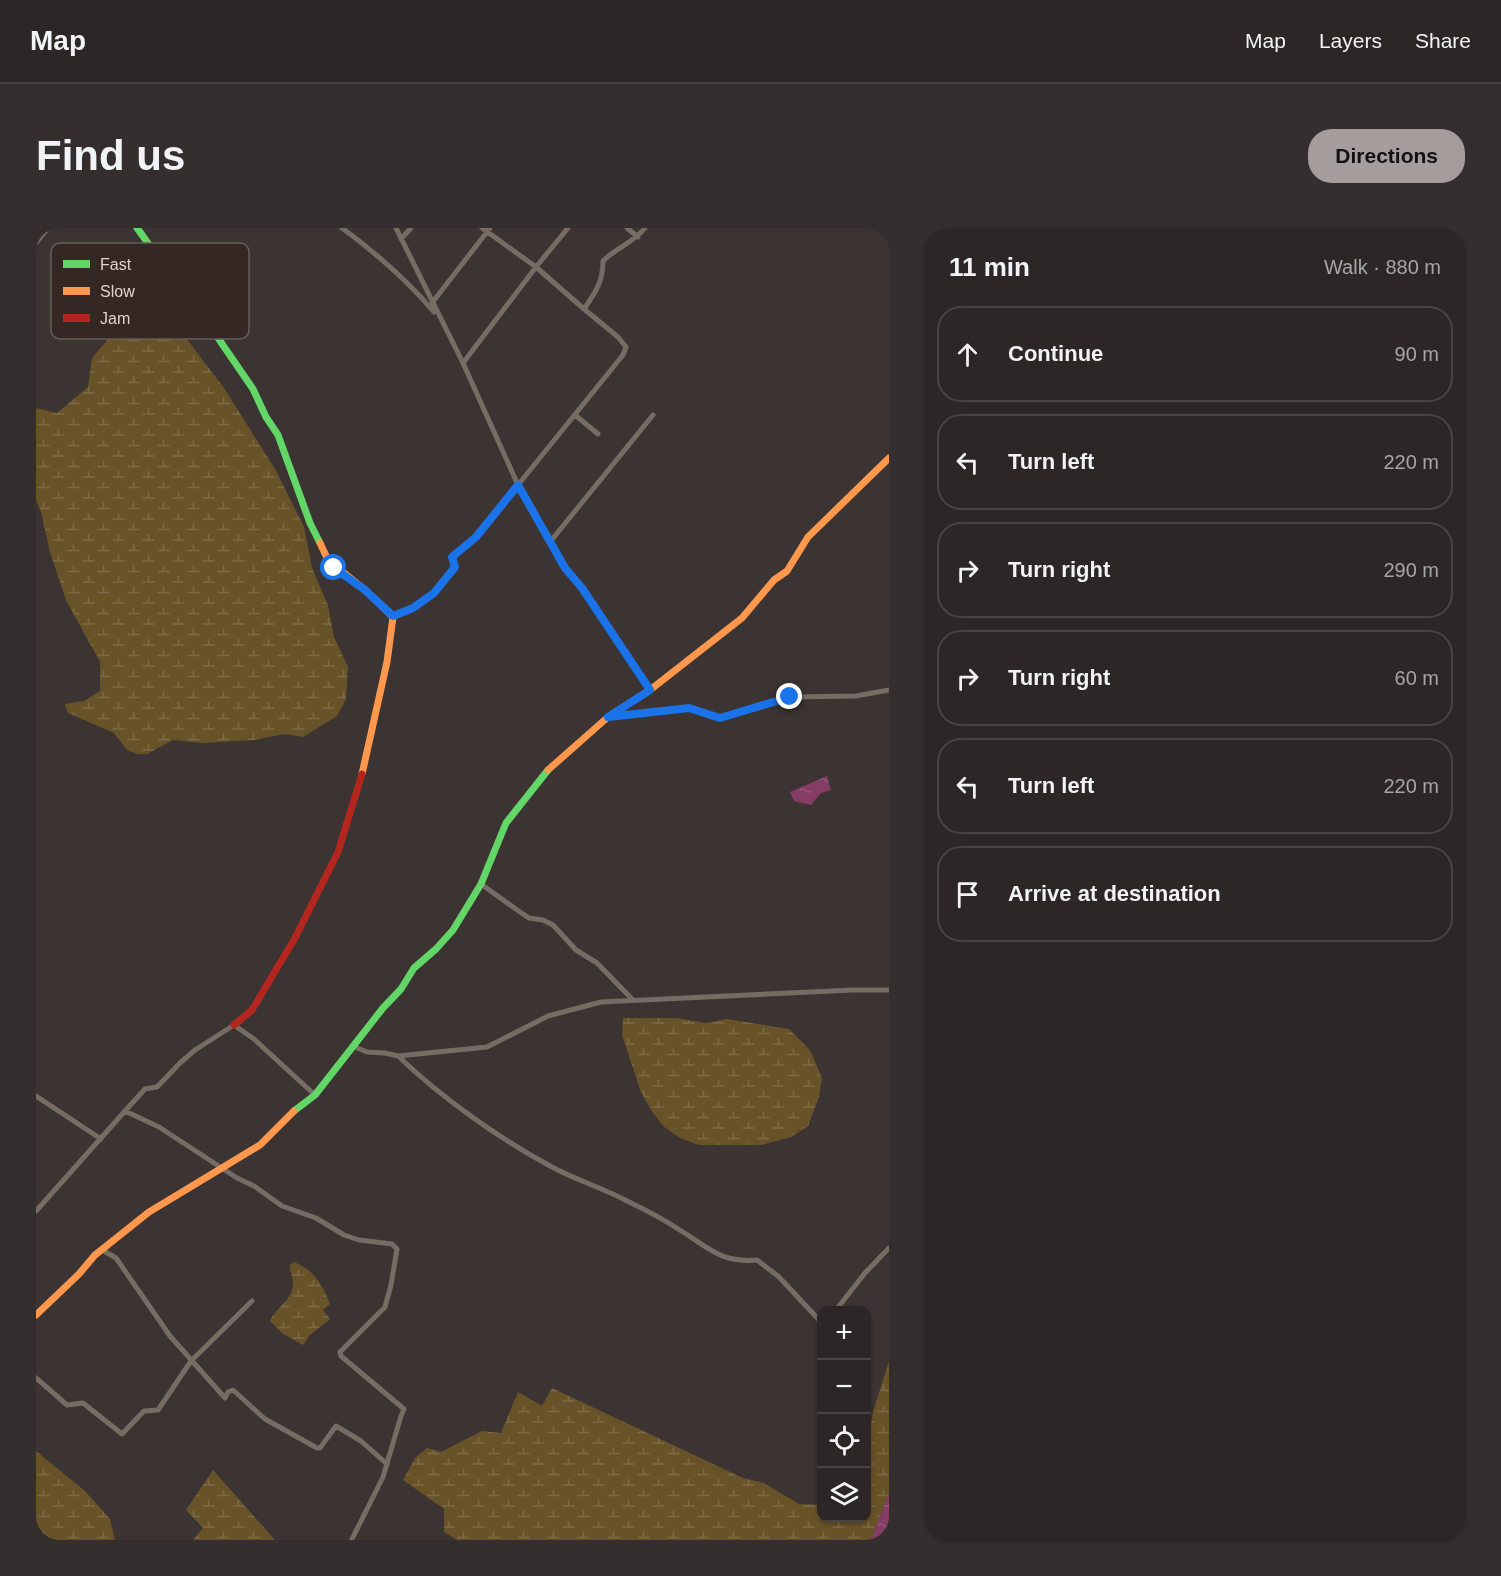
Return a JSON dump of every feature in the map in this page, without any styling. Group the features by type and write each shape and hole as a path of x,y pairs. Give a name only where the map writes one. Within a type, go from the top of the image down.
{"street":[{"path":"137,228 148,243"},
{"path":"342,228 367,246 413,287 440,320"},
{"path":"396,228 463,363 518,485 550,542 650,690"},
{"path":"401,239 411,228"},
{"path":"463,363 568,228"},
{"path":"627,228 638,237"},
{"path":"584,309 600,285 603,261 612,252 638,237 645,228"},
{"path":"393,616 413,608 434,593 455,567 452,557 476,537 623,355 626,347 618,337 536,267 486,229 432,303"},
{"path":"36,234 47,230"},
{"path":"36,243 47,230"},
{"path":"218,339 253,389 266,417 278,435 310,524 328,560 334,568 365,590 393,616"},
{"path":"575,415 598,434"},
{"path":"550,542 653,415"},
{"path":"36,1315 102,1250 149,1212 260,1145 296,1109 315,1095 383,1008 401,989 414,968 453,930 481,884 506,823 544,773 608,717 650,690 742,618 774,580 787,571 808,537 889,458"},
{"path":"36,1211 145,1089 157,1087 180,1063 252,1010 295,938 338,852 358,791 387,662 393,616"},
{"path":"608,717 689,708 720,718 790,697 856,696 889,690"},
{"path":"481,884 529,918 543,920 553,925 576,950 597,963 633,1000"},
{"path":"353,1046 367,1052 398,1056 487,1047 548,1016 601,1002 889,990"},
{"path":"234,1025 254,1039 315,1095"},
{"path":"398,1056 429,1086 476,1118 489,1130 553,1167 626,1200 720,1256 742,1262 757,1260 778,1276 817,1318"},
{"path":"36,1096 101,1139"},
{"path":"125,1111 159,1127 282,1206 316,1218 344,1235 359,1240 392,1244 397,1249 392,1285 385,1307 340,1352 340,1356 404,1409 383,1477 352,1539"},
{"path":"840,1306 865,1273 889,1248"},
{"path":"102,1250 116,1258 153,1314 225,1398 228,1392 233,1390 265,1419 317,1448 321,1448 336,1426 361,1442 387,1464"},
{"path":"36,1378 67,1405 82,1403 122,1434 144,1411 158,1410 191,1361 252,1301"}],"green space":[{"path":"108,339 187,339 224,388 275,469 304,527 312,568 328,605 334,637 348,667 346,699 337,716 303,737 284,734 254,740 203,743 173,740 147,754 137,754 127,750 114,733 68,713 65,704 84,701 100,691 100,662 66,600 36,500 36,408 57,413 88,387 92,358"},
{"path":"623,1018 676,1018 706,1023 727,1019 789,1029 810,1050 822,1078 819,1097 808,1126 791,1137 761,1145 699,1145 680,1138 663,1126 641,1092 622,1035"},
{"path":"294,1262 307,1269 317,1279 330,1304 323,1310 330,1319 310,1335 303,1345 283,1334 270,1321 290,1295 293,1282 290,1265"},
{"path":"889,1361 889,1493 871,1540 457,1540 444,1532 444,1509 403,1480 415,1458 427,1448 441,1452 482,1431 501,1433 518,1392 542,1406 552,1388 743,1478 764,1483 799,1504 817,1505 817,1522 871,1522 873,1412"},
{"path":"36,1451 85,1491 110,1519 115,1540 36,1540"},
{"path":"213,1470 275,1540 193,1540 203,1528 186,1510"}],"water":[{"path":"827,776 831,790 821,793 811,805 794,801 790,792"},
{"path":"889,1493 889,1540 871,1540"}],"traffic: fast":[{"path":"137,228 148,243"},
{"path":"219,339 253,389 266,417 278,435 310,523 320,543"},
{"path":"294,1111 315,1095 383,1008 401,989 414,968 453,930 481,884 506,823 548,770"}],"traffic: slow":[{"path":"548,770 608,717 650,690 742,618 774,580 787,571 808,537 889,458"},
{"path":"320,543 328,560 365,590 393,617 387,662 362,774"},
{"path":"36,1315 79,1274 95,1255 149,1212 260,1145 294,1111"}],"traffic: jam":[{"path":"234,1025 252,1010 295,938 338,852 362,774"}],"route":[{"path":"334,568 365,590 393,616 413,608 434,593 455,567 452,557 476,537 518,485 565,568 582,588 650,690 608,717 689,708 720,718 790,697"}]}
